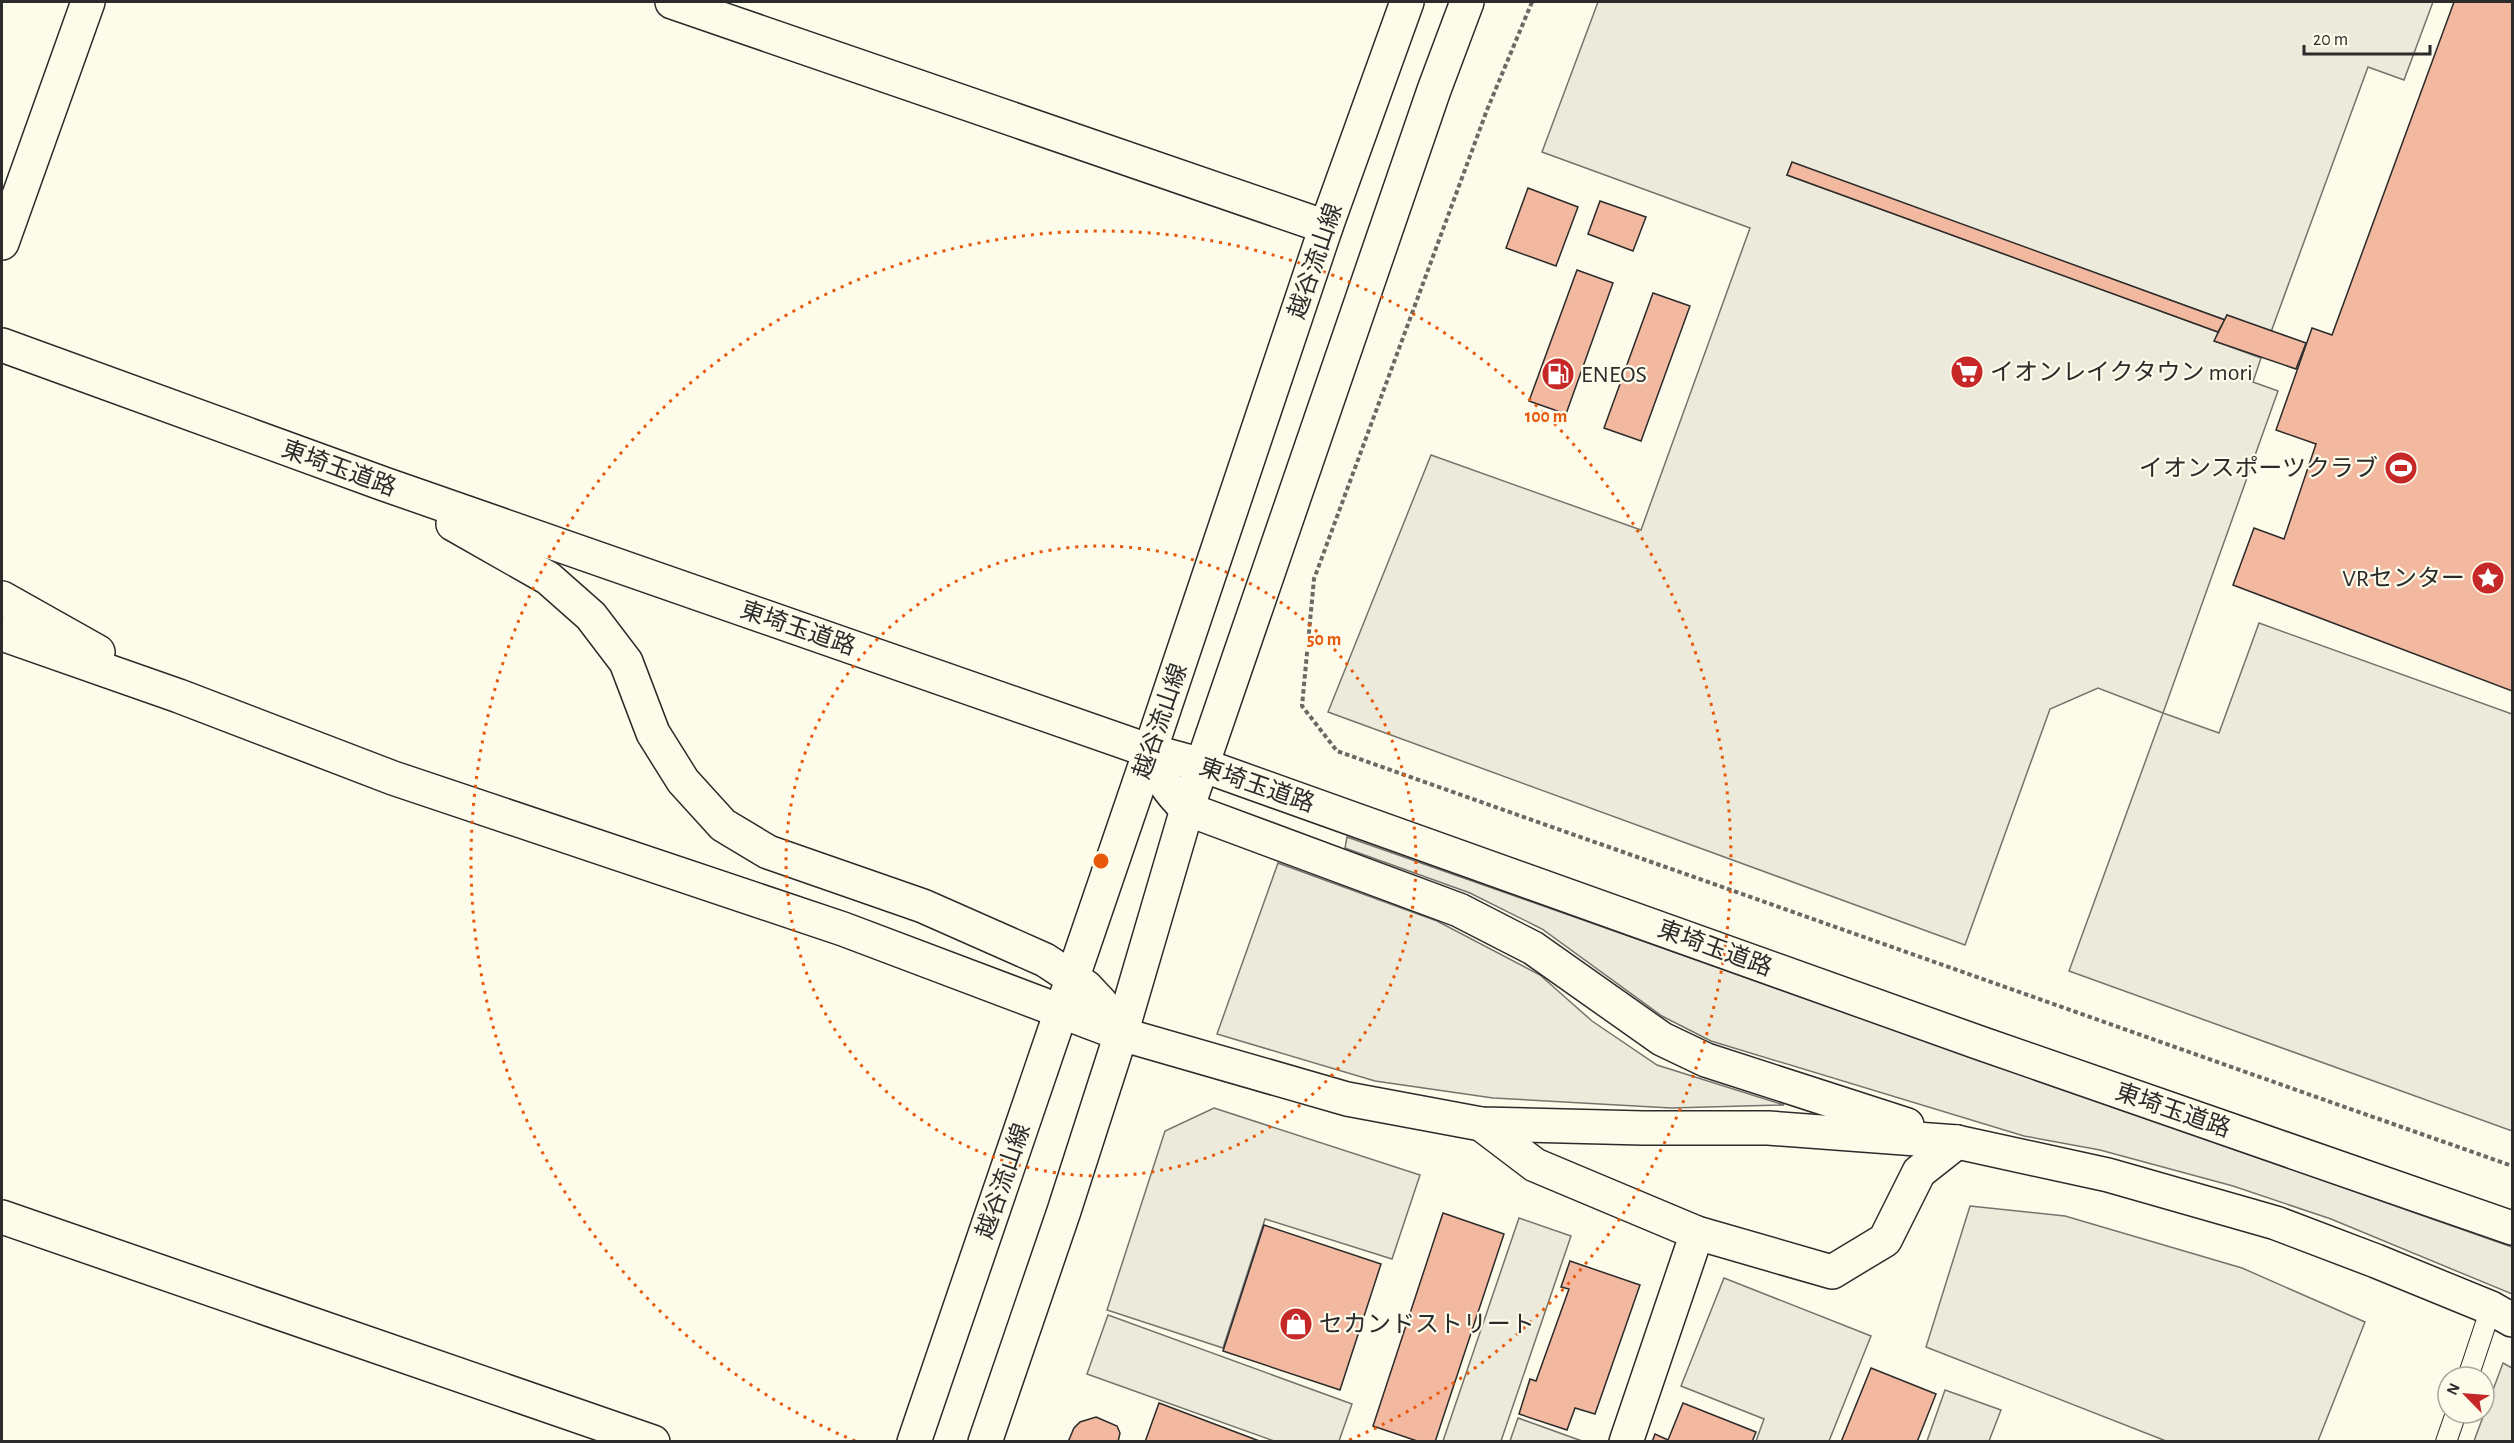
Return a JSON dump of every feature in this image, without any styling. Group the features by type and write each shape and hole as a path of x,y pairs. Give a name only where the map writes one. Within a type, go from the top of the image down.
{"main road":[{"path":"2,243 88,2"},
{"path":"672,2 1326,226"},
{"name":"越谷流山線","path":"914,1442 1326,226 1407,2"},
{"path":"985,1442 1053,1245 1121,1034 1187,809 1434,90 1467,2"},
{"name":"東埼玉道路","path":"2,345 384,484 1150,751 1202,765 1980,1043 2512,1228"},
{"path":"384,484 548,578 591,616 626,662 653,733 683,781 723,825 768,852 923,906 1045,960 1073,976 1101,1003 1121,1034"},
{"path":"2,598 178,696"},
{"path":"2,634 178,696 393,778 843,929 1121,1034 1347,1099 1481,1124 1768,1128 1957,1142"},
{"path":"1150,751 1159,775 1172,795 1187,809 1459,910 1533,948 1662,1039 1706,1060 1957,1142 2108,1175 2276,1223 2502,1314"},
{"path":"1481,1124 1535,1165 1696,1233 1832,1272 1885,1240 1919,1172 1957,1142"},
{"path":"2,1217 653,1442"},
{"path":"1626,1442 1696,1233"}],"lane":[{"path":"2474,1365 2502,1314"},
{"path":"2446,1442 2452,1425"}],"path":[{"path":"1532,2 1487,110 1314,579 1302,706 1338,751 2512,1166"}],"shaded area":[{"path":"1598,2 2433,2 2404,80 2368,67 2271,332 2227,315 2225,320 1792,163 1787,175 2218,332 2215,341 2261,358 2253,382 2278,391 2163,713 2098,688 2050,709 1965,945 1328,712 1431,455 1641,530 1750,228 1542,152"},
{"path":"2259,623 2512,714 2512,1131 2069,971 2163,713 2219,733"},
{"path":"1347,837 2512,1247 2512,1294 2331,1219 2233,1186 2100,1150 2024,1136 1711,1041 1662,1016 1542,929 1470,893 1345,848"},
{"path":"1278,863 1437,921 1540,975 1592,1021 1657,1065 1784,1105 1671,1108 1493,1098 1375,1081 1217,1034"},
{"path":"1214,1108 1420,1175 1392,1259 1265,1219 1223,1348 1107,1310 1165,1131"},
{"path":"1970,1206 2065,1216 2242,1268 2365,1322 2318,1441 2166,1441 1926,1347"},
{"path":"1519,1218 1571,1236 1501,1441 1443,1441"},
{"path":"1724,1278 1871,1336 1829,1441 1756,1441 1764,1419 1681,1386"},
{"path":"1108,1315 1352,1404 1339,1441 1274,1441 1087,1374"},
{"path":"2503,1363 2512,1368 2512,1441 2474,1441 2480,1425 2496,1425 2496,1382"},
{"path":"1945,1390 2001,1410 1989,1441 1927,1441"},
{"path":"1518,1418 1582,1441 1510,1441"}],"building":[{"path":"2454,2 2512,2 2512,691 2233,585 2254,528 2284,539 2316,444 2276,430 2312,328 2332,335"},
{"path":"1792,162 2225,320 2218,332 1787,175"},
{"path":"1528,188 1578,207 1556,266 1506,248"},
{"path":"1600,201 1646,217 1633,251 1588,234"},
{"path":"1577,270 1613,283 1566,414 1529,401"},
{"path":"1653,293 1690,306 1641,441 1604,428"},
{"path":"2227,315 2306,343 2296,369 2214,341"},
{"path":"1443,1213 1504,1234 1435,1442 1420,1442 1373,1426"},
{"name":"セカンドストリート","path":"1264,1225 1381,1264 1340,1390 1223,1351"},
{"path":"1570,1261 1640,1285 1595,1414 1575,1408 1567,1430 1519,1414 1530,1379 1536,1381 1569,1289 1561,1287"},
{"path":"1871,1368 1936,1394 1917,1442 1841,1442"},
{"path":"1159,1403 1262,1442 1145,1442"},
{"path":"1683,1403 1756,1432 1752,1442 1652,1442 1655,1434 1668,1440"},
{"path":"1096,1417 1117,1426 1120,1433 1118,1442 1068,1442 1074,1428 1080,1422"}],"place":[{"name":"イオンレイクタウン mori","path":"1967,372"},
{"name":"ENEOS","path":"1558,374"},
{"name":"イオンスポーツクラブ","path":"2401,468"},
{"name":"VRセンター","path":"2488,578"},
{"name":"セカンドストリート","path":"1296,1324"}]}
